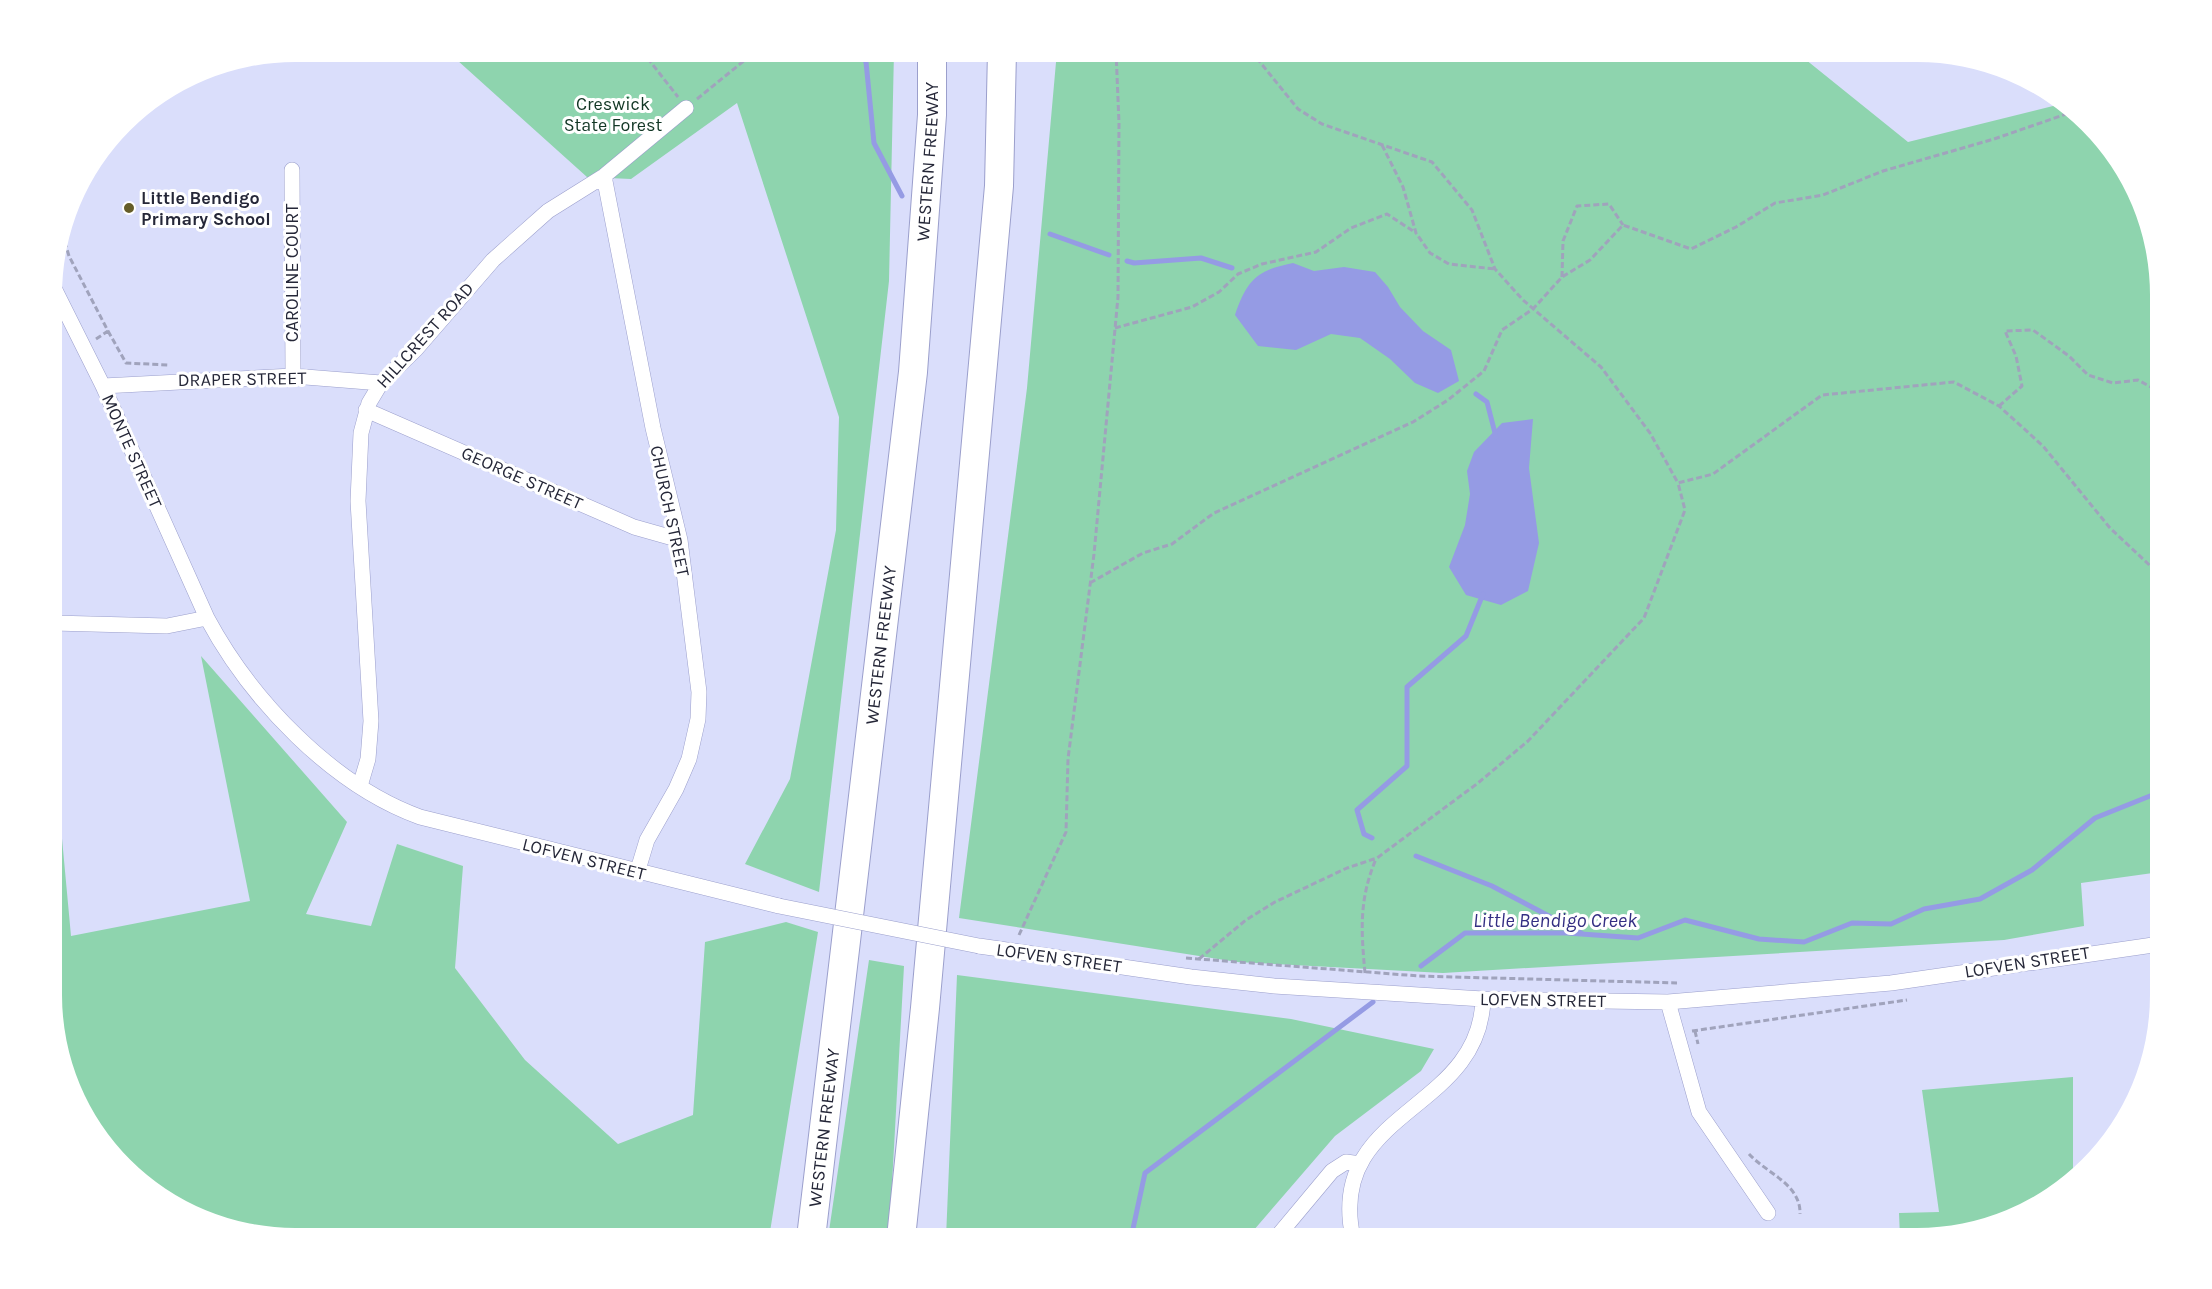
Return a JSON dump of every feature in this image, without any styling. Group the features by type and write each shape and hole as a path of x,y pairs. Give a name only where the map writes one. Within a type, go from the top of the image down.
{"highway":[{"name":"WESTERN FREEWAY","path":"812,1228 913,372 932,115 932,62"},
{"path":"901,1228 925,1008 999,186 1002,62"}],"street":[{"name":"HILLCREST ROAD","path":"360,786 368,759 370,721 358,501 361,433 366,410 381,382 412,354 492,260 548,211 604,176 686,108"},
{"name":"CAROLINE COURT","path":"292,170 293,376"},
{"name":"CHURCH STREET","path":"604,176 656,439 680,540 698,682 698,719 689,759 671,798 647,840 637,873"},
{"name":"MONTE STREET","path":"62,304 103,386 207,618"},
{"name":"DRAPER STREET","path":"103,386 293,376 381,382"},
{"name":"GEORGE STREET","path":"366,410 634,527 680,540"},
{"path":"62,624 167,626 207,618"},
{"name":"LOFVEN STREET","path":"207,618 230,656 265,701 309,746 379,799 420,817 637,873 780,906 979,946 1191,977 1366,992 1483,999 1668,1002 1891,983 2150,945"},
{"path":"1352,1228 1350,1209 1360,1164 1387,1128 1461,1066 1478,1033 1483,999"},
{"path":"1668,1002 1699,1112 1767,1213"},
{"path":"1284,1228 1332,1171 1346,1162 1360,1164"}],"path":[{"path":"650,62 686,108 742,62"},
{"path":"1029,940 1017,938 1026,913 1066,832 1068,759 1090,583 1115,328 1119,123 1116,62"},
{"path":"1191,977 1198,959 1246,920 1275,902 1347,868 1377,858 1478,783 1528,741 1644,618 1686,510 1678,483 1650,433 1601,367 1533,309 1495,269 1472,210 1432,162 1322,124 1298,109 1260,62"},
{"path":"1562,277 1563,241 1576,206 1609,204 1623,225 1691,249 1736,227 1775,203 1823,195 1883,171 1994,140 2065,115"},
{"path":"1381,144 1403,187 1416,233 1430,253 1449,264 1495,269"},
{"path":"1115,328 1192,307 1219,292 1238,274 1262,264 1316,252 1351,228 1387,214 1416,233"},
{"path":"1090,583 1143,553 1172,544 1214,513 1413,422 1448,400 1484,371 1502,330 1533,309 1562,277 1590,260 1623,225"},
{"path":"66,247 121,358 127,364 177,364"},
{"path":"1999,406 2022,386 2016,356 2005,332 2033,330 2069,356 2088,375 2114,383 2138,380 2150,387"},
{"path":"84,347 108,332"},
{"path":"1678,483 1713,474 1822,395 1954,382 1999,406 2043,446 2110,528 2150,566"},
{"path":"1366,992 1362,912 1366,884 1377,858"},
{"path":"1175,957 1419,976 1657,984"},
{"path":"1675,1029 1695,1031 1907,1000"},
{"path":"1695,1031 1701,1052"},
{"path":"1743,1145 1756,1161 1794,1191 1799,1202 1800,1214"}],"green space":[{"name":"Creswick State Forest","path":"459,62 894,62 889,281 819,892 745,864 790,779 836,530 839,417 737,103 631,179 587,177"},
{"path":"1056,62 1809,62 1908,142 2053,106 2071,119 2093,141 2119,178 2133,205 2143,234 2149,264 2150,873 2081,883 2084,926 2004,940 1443,973 1237,962 959,918 1027,388"},
{"path":"201,656 347,822 306,914 371,926 397,844 463,866 455,968 525,1060 618,1144 693,1115 705,942 786,922 818,932 771,1228 279,1227 234,1220 205,1210 165,1188 141,1170 119,1148 101,1124 79,1084 69,1055 62,1010 62,838 71,936 250,901"},
{"path":"869,960 904,966 890,1228 829,1228"},
{"path":"957,975 1291,1019 1434,1049 1421,1071 1335,1136 1256,1228 946,1228"},
{"path":"2073,1077 2073,1168 2047,1188 2007,1210 1978,1220 1948,1226 1900,1228 1899,1213 1939,1212 1922,1090"}],"water":[{"path":"1293,263 1314,271 1344,267 1375,272 1388,287 1400,307 1423,331 1451,350 1459,381 1438,393 1415,383 1390,359 1360,338 1331,334 1296,350 1258,346 1235,315 1239,303 1255,278 1270,269"},
{"path":"1533,419 1529,468 1539,543 1528,591 1501,605 1466,595 1449,567 1465,525 1470,494 1467,471 1474,452 1502,423"}],"waterway":[{"path":"866,62 874,143 902,196"},
{"path":"1050,234 1109,255"},
{"path":"1127,261 1134,263 1201,258 1232,268"},
{"path":"1476,394 1487,402 1496,437"},
{"path":"1372,838 1364,834 1357,810 1407,766 1407,687 1466,636 1483,594"},
{"name":"Little Bendigo Creek","path":"1421,966 1465,933 1567,933 1638,938 1685,920 1759,939 1804,942 1852,923 1891,924 1924,909 1980,899 2032,870 2095,818 2150,796"},
{"path":"1416,856 1492,886 1583,934"},
{"name":"Little Bendigo Creek","path":"1133,1228 1145,1173 1373,1002"}],"place":[{"name":"Little Bendigo Primary School","path":"129,208"}]}
